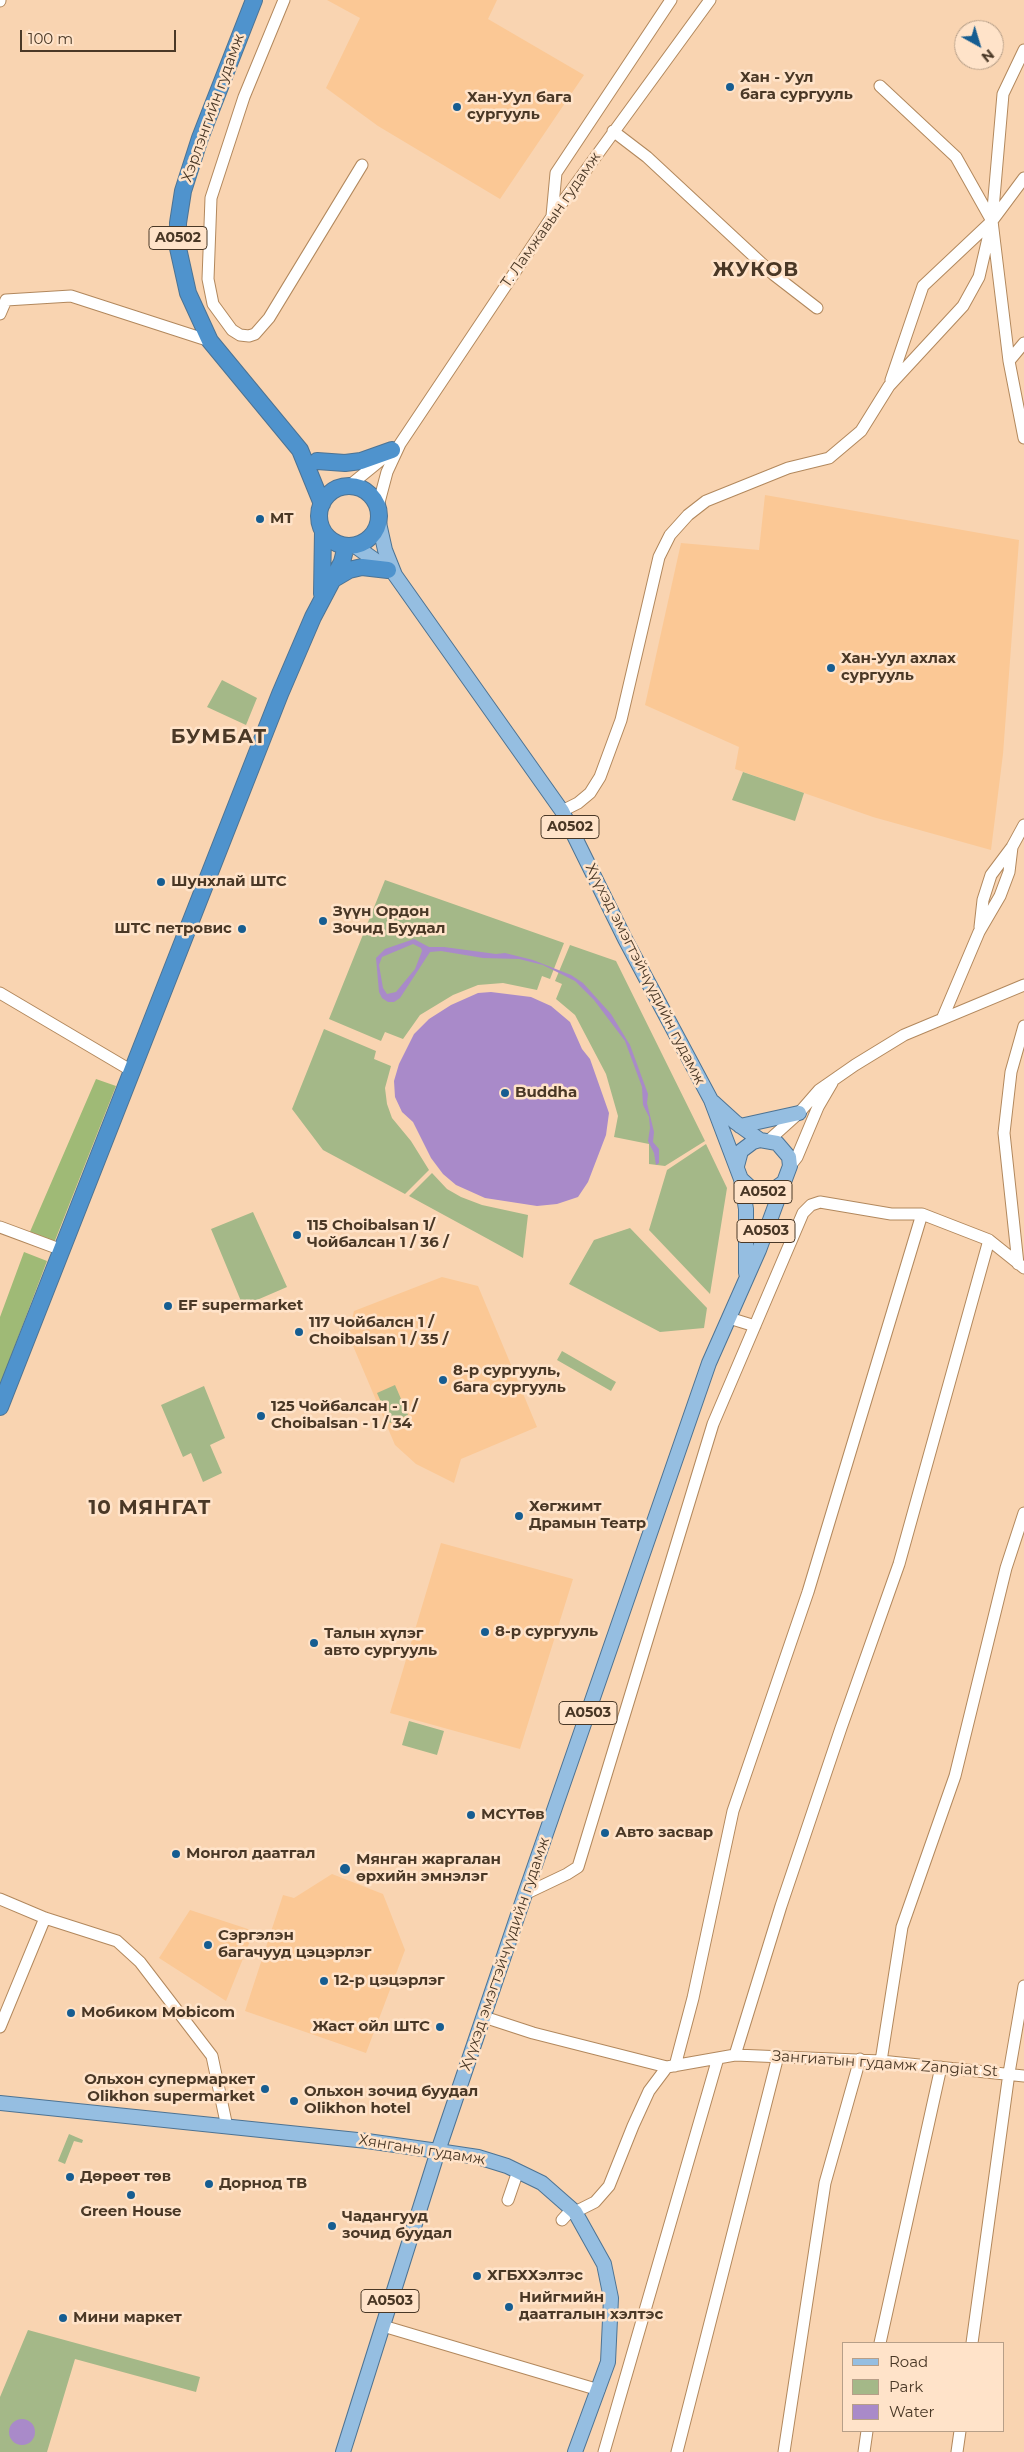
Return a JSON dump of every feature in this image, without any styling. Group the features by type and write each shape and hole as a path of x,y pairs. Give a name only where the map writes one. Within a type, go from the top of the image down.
{"highway":[{"name":"Хэрлэнгийн гудамж","path":"254,0 200,138 182,191 178,248 182,274 196,314 210,341 300,450 322,504"},
{"path":"317,461 345,463 361,461 396,447"},
{"name":"Хэрлэнгийн гудамж","path":"300,450 325,466 345,486"},
{"path":"322,504 326,497 345,486"},
{"name":"A0502","path":"345,486 367,491 378,506 379,523"},
{"name":"A0502","path":"322,504 320,522 323,531 337,544 350,546"},
{"path":"1,1402 280,694 322,598 350,546 370,538 379,523"},
{"path":"322,598 323,531"},
{"path":"332,580 350,570 362,567 392,572"}],"main road":[{"name":"Хүүхэд эмэгтэйчүүдийн гудамж","path":"379,523 392,572 562,811 625,939 711,1100 739,1172 746,1209 746,1278"},
{"name":"Хүүхэд эмэгтэйчүүдийн гудамж","path":"350,546 392,572"},
{"name":"Хүүхэд эмэгтэйчүүдийн гудамж","path":"438,2151 525,1894 710,1364 790,1166 784,1149 740,1126 711,1100"},
{"path":"740,1126 799,1113"},
{"name":"A0502","path":"764,1140 753,1142 741,1151 739,1172 753,1190 761,1192 770,1192 784,1182"},
{"name":"Хянганы гудамж","path":"0,2103 227,2127 478,2157 518,2171 548,2187 573,2210 604,2264 611,2298 608,2362 575,2452"},
{"name":"A0503","path":"343,2452 438,2151"}],"street":[{"path":"284,0 244,97 211,198 208,279 213,304 232,330 240,335 249,336 255,334 269,318 362,165"},
{"path":"551,218 556,173 671,0"},
{"name":"Т. Ламжавын гудамж","path":"378,506 396,447 551,218 710,0"},
{"path":"562,811 590,793 600,777 621,720 659,557 670,535 706,501 788,468 829,458 862,431 889,386 962,306 980,277 992,220 1003,94 1024,50"},
{"path":"880,86 956,156 992,220 1009,361 1024,438"},
{"path":"613,131 647,157 773,274 817,308"},
{"path":"889,386 923,286 992,220 1024,178"},
{"path":"0,314 6,300 72,296 210,341"},
{"path":"1009,361 1024,343"},
{"name":"Т. Ламжавын гудамж","path":"345,486 396,447"},
{"path":"943,1017 979,932 1000,896 1009,872 1012,847 1024,825"},
{"path":"764,1140 799,1113 819,1090 904,1034 1024,985"},
{"path":"0,993 132,1071"},
{"path":"1021,1266 1004,1132 1011,1072 1024,1026"},
{"path":"790,1166 797,1157 825,1094 840,1075"},
{"path":"525,1894 578,1867 713,1424 803,1213 810,1205 820,1202 891,1214 922,1214 989,1240 1021,1266"},
{"path":"562,2220 573,2210 596,2202 609,2186 649,2092 667,2066 693,1998 733,1811 808,1592 922,1214"},
{"path":"0,1227 62,1250"},
{"path":"735,2055 784,1896 899,1564 989,1240"},
{"path":"729,1318 755,1326"},
{"path":"881,2061 902,1927 955,1776 1006,1568 1024,1513"},
{"path":"0,1899 44,1918 117,1940 140,1962 212,2056 227,2127"},
{"path":"0,2027 44,1918"},
{"path":"972,2342 1009,2073 1024,1986"},
{"name":"Зангиатын гудамж Zangiat St","path":"484,2017 532,2033 667,2066 735,2055 778,2056 881,2061 1024,2076"},
{"path":"677,2452 778,2056"},
{"path":"604,2452 718,2058"},
{"path":"784,2452 825,2184 860,2060"},
{"path":"880,2342 941,2067"},
{"path":"508,2200 518,2171"},
{"path":"382,2326 599,2390"},
{"path":"864,2452 867,2432"},
{"path":"957,2452 960,2432"}],"shaded area":[{"name":"Хан-Уул бага сургууль","path":"327,0 497,0 488,19 584,75 500,199 378,126 326,88 360,18"},
{"name":"Хан-Уул ахлах сургууль","path":"765,495 1019,540 1003,754 991,850 873,817 735,769 739,747 645,705 681,543 759,550"},
{"name":"8-р сургууль, бага сургууль","path":"442,1277 478,1286 537,1427 461,1459 454,1483 416,1464 395,1445 348,1334 354,1311"},
{"name":"8-р сургууль","path":"441,1543 573,1579 520,1749 390,1713"},
{"name":"12-р цэцэрлэг","path":"332,1874 383,1894 405,1950 366,2053 245,2011 283,1895 294,1898"},
{"name":"Сэргэлэн багачууд цэцэрлэг","path":"190,1910 254,1931 226,2001 159,1958"}],"green space":[{"path":"222,680 257,698 246,725 207,707"},
{"path":"743,772 804,793 795,821 732,800"},
{"path":"385,880 564,943 550,979 542,976 537,990 503,983 478,985 453,995 420,1015 403,1039 385,1032 381,1041 329,1019"},
{"path":"570,945 616,961 705,1141 665,1166 649,1164 649,1144 614,1137 618,1116 606,1074 575,1015 556,999 562,984 555,981"},
{"path":"324,1029 376,1051 374,1059 391,1066 385,1088 387,1104 392,1118 411,1141 429,1170 405,1194 323,1150 292,1109"},
{"path":"96,1079 116,1086 54,1243 29,1234"},
{"path":"706,1144 727,1188 710,1294 649,1230 667,1170"},
{"path":"432,1173 447,1189 461,1197 482,1205 528,1215 523,1258 409,1196"},
{"path":"253,1212 287,1287 243,1306 211,1229"},
{"path":"630,1228 707,1308 704,1328 660,1332 569,1284 594,1240"},
{"path":"24,1252 47,1261 0,1385 0,1317"},
{"path":"562,1351 616,1382 611,1391 557,1360"},
{"path":"395,1385 408,1415 390,1423 377,1393"},
{"path":"204,1386 225,1438 210,1445 222,1473 203,1482 191,1453 183,1457 161,1405"},
{"path":"409,1721 444,1731 437,1755 402,1745"},
{"path":"69,2134 83,2140 82,2143 74,2141 65,2164 58,2161"},
{"path":"28,2330 200,2377 196,2392 75,2359 47,2452 0,2452 0,2397"}],"water":[{"path":"414,939 429,947 444,947 496,954 505,953 533,960 571,975 583,983 611,1014 630,1045 648,1094 647,1103 654,1132 653,1142 659,1149 659,1163 656,1165 654,1153 648,1141 649,1117 643,1105 642,1087 625,1041 594,1000 575,981 543,965 519,959 483,958 441,951 430,952 400,998 394,1002 388,1002 382,998 379,992 376,958 385,949","holes":["413,944 421,948 422,951 415,969 396,992 387,994 383,988 379,965 382,957"]},
{"path":"491,992 531,997 551,1006 570,1022 582,1049 590,1059 609,1113 606,1135 588,1182 578,1197 557,1204 537,1206 485,1198 456,1185 443,1174 431,1158 413,1122 402,1112 395,1097 394,1081 399,1064 414,1034 429,1019 451,1005 478,993"},
{"path":"22,2419 31,2423 35,2432 31,2441 22,2445 13,2441 9,2432 13,2423"}],"place":[{"name":"Хан - Уул бага сургууль","path":"730,87"},
{"name":"Хан-Уул бага сургууль","path":"457,107"},
{"name":"MT","path":"260,519"},
{"name":"Хан-Уул ахлах сургууль","path":"831,668"},
{"name":"Шунхлай ШТС","path":"161,882"},
{"name":"Зүүн Ордон Зочид Буудал","path":"323,921"},
{"name":"ШТС петровис","path":"242,929"},
{"name":"Buddha","path":"505,1093"},
{"name":"115 Choibalsan 1/ Чойбалсан 1 / 36 /","path":"297,1235"},
{"name":"EF supermarket","path":"168,1306"},
{"name":"117 Чойбалсн 1 / Choibalsan 1 / 35 /","path":"299,1332"},
{"name":"8-р сургууль, бага сургууль","path":"443,1380"},
{"name":"125 Чойбалсан - 1 / Choibalsan - 1 / 34","path":"261,1416"},
{"name":"Хөгжимт Драмын Театр","path":"519,1516"},
{"name":"8-р сургууль","path":"485,1632"},
{"name":"Талын хүлэг авто сургууль","path":"314,1643"},
{"name":"МСҮТөв","path":"471,1815"},
{"name":"Авто засвар","path":"605,1833"},
{"name":"Монгол даатгал","path":"176,1854"},
{"name":"Мянган жаргалан өрхийн эмнэлэг","path":"345,1869"},
{"name":"Сэргэлэн багачууд цэцэрлэг","path":"208,1945"},
{"name":"12-р цэцэрлэг","path":"324,1981"},
{"name":"Мобиком Mobicom","path":"71,2013"},
{"name":"Жаст ойл ШТС","path":"440,2027"},
{"name":"Ольхон супермаркет Olikhon supermarket","path":"265,2089"},
{"name":"Ольхон зочид буудал Olikhon hotel","path":"294,2101"},
{"name":"Дөрөөт төв","path":"70,2177"},
{"name":"Дорнод ТВ","path":"209,2184"},
{"name":"Green House","path":"131,2195"},
{"name":"Чадангууд зочид буудал","path":"332,2226"},
{"name":"ХГБХХэлтэс","path":"477,2276"},
{"name":"Нийгмийн даатгалын хэлтэс","path":"509,2307"},
{"name":"Мини маркет","path":"63,2318"}],"district":[{"name":"ЖУКОВ","path":"756,270"},
{"name":"БУМБАТ","path":"219,737"},
{"name":"10 МЯНГАТ","path":"150,1508"}]}
